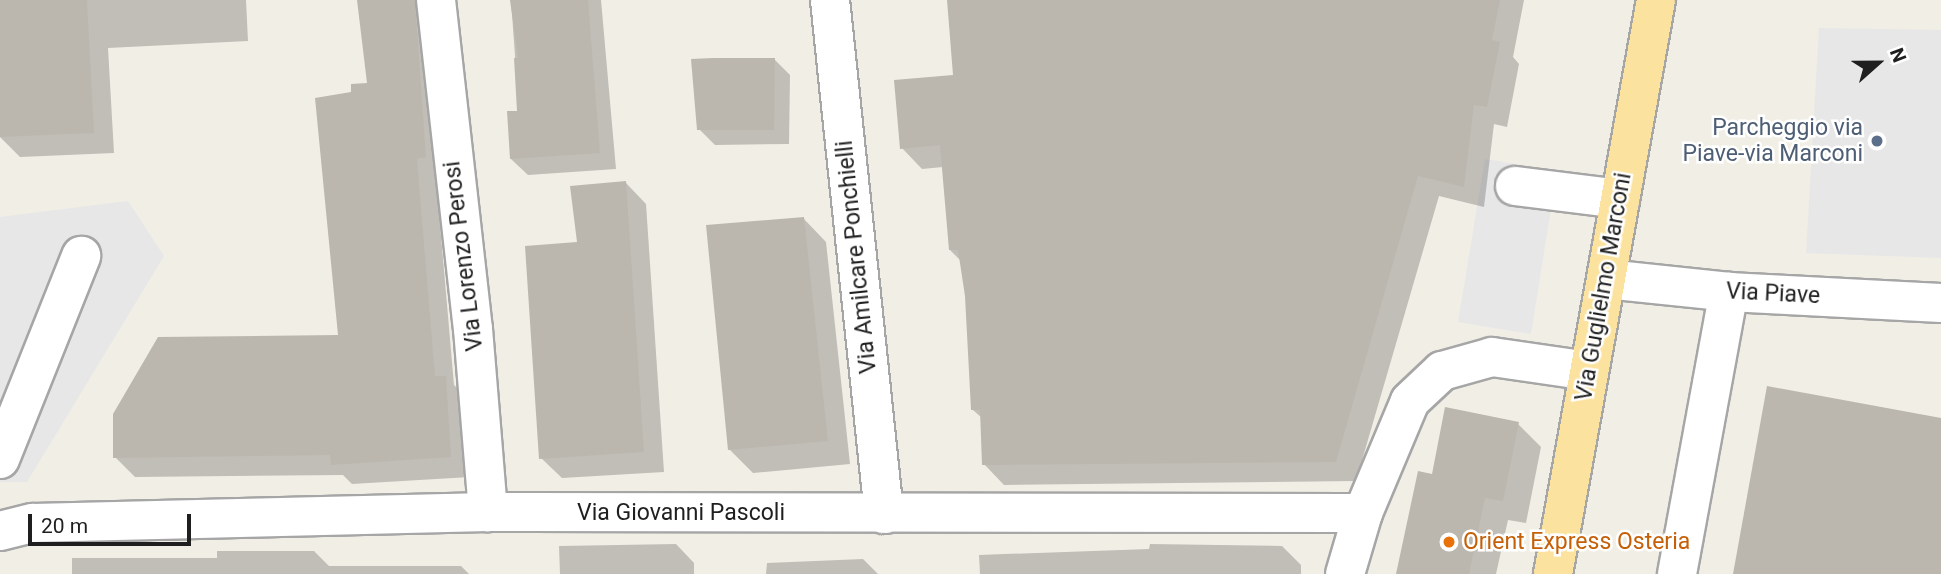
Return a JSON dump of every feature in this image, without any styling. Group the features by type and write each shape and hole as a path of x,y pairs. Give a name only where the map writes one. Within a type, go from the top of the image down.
{"main road":[{"name":"Via Guglielmo Marconi","path":"1553,574 1656,0"}],"street":[{"name":"Via Lorenzo Perosi","path":"436,0 473,329 488,512"},
{"name":"Via Amilcare Ponchielli","path":"830,0 884,514"},
{"path":"1515,186 1620,199"},
{"path":"0,459 81,256"},
{"name":"Via Piave","path":"1606,279 1729,292 1941,303"},
{"path":"1677,574 1729,292"},
{"path":"1345,574 1363,513 1410,401 1442,371 1492,356 1589,371"},
{"name":"Via Giovanni Pascoli","path":"0,531 33,523 488,512 1363,513"}],"shaded area":[{"name":"Parcheggio via Piave-via Marconi","path":"1819,28 1941,30 1941,258 1806,253"},
{"path":"1485,159 1557,171 1531,334 1458,322"},
{"path":"128,201 164,256 27,482 0,482 0,217"}],"building":[{"path":"0,0 87,0 94,133 0,137"},
{"path":"357,0 415,0 426,157 417,159 435,376 446,376 451,457 331,465 330,455 113,458 113,414 158,337 338,335 315,98 351,92 351,84 367,83"},
{"path":"510,0 588,0 600,153 510,159 507,111 517,111 514,58 518,58"},
{"path":"947,0 1500,0 1492,40 1500,42 1487,107 1474,105 1464,187 1418,176 1336,462 982,465 980,410 971,410 965,296 958,250 949,250 940,145 900,149 894,80 953,75"},
{"path":"775,58 774,130 697,130 691,59"},
{"path":"626,181 644,452 539,459 525,246 577,242 570,186"},
{"path":"804,217 828,441 728,450 706,225"},
{"path":"1767,386 1941,418 1941,574 1733,574"},
{"path":"1445,407 1519,422 1503,501 1485,498 1469,574 1396,574 1418,471 1432,474"}],"place":[{"name":"Parcheggio via Piave-via Marconi","path":"1877,141"},
{"name":"Orient Express Osteria","path":"1449,542"}]}
